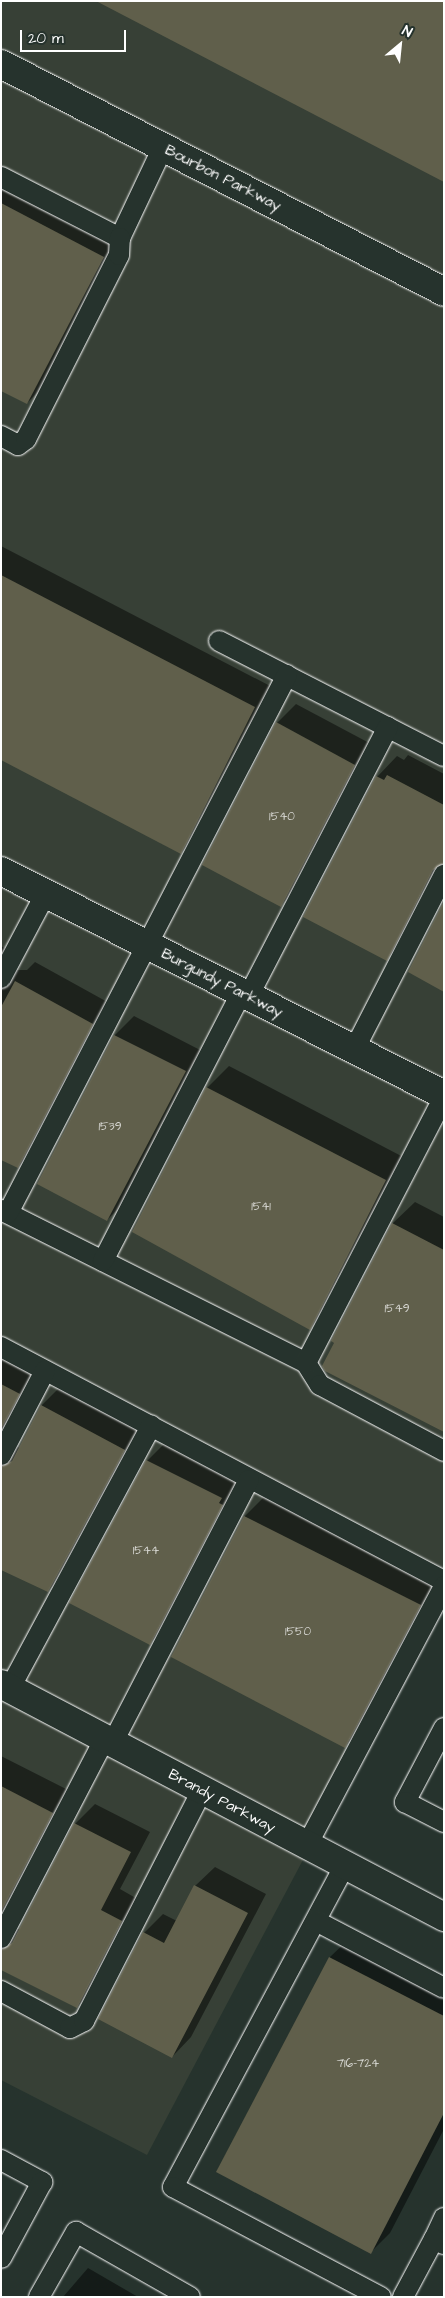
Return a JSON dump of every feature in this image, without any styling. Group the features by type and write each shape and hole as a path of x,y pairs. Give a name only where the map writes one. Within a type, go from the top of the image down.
{"street":[{"name":"Bourbon Parkway","path":"1,64 444,292"},
{"name":"Burgundy Parkway","path":"1,870 444,1096"},
{"name":"Brandy Parkway","path":"6,1686 444,1917"}],"lane":[{"path":"1,436 18,445 26,439 119,255 120,238 162,147"},
{"path":"1,177 120,238"},
{"path":"219,641 444,756"},
{"path":"287,676 5,1211 306,1363 320,1385 444,1451"},
{"path":"103,1261 388,727"},
{"path":"354,1050 444,875"},
{"path":"1,978 46,893"},
{"path":"306,1363 444,1096"},
{"path":"1,1348 151,1426 249,1480 444,1580"},
{"path":"1,1456 45,1371"},
{"path":"6,1686 151,1426"},
{"path":"1,1938 249,1480"},
{"path":"307,1845 444,1586"},
{"path":"444,1728 406,1802 444,1822"},
{"path":"1,1991 70,2028 84,2021 202,1790"},
{"path":"345,1865 173,2187 381,2297"},
{"path":"316,1921 444,1988"},
{"path":"1,2160 42,2182 1,2258"},
{"path":"403,2297 439,2241 444,2218"},
{"path":"39,2297 76,2232 190,2297"}],"shaded area":[{"path":"1,1 444,1 444,1593 147,2155 1,2080"}],"building":[{"path":"96,1 444,1 444,182"},
{"path":"1,203 104,257 27,404 1,391"},
{"path":"1,575 255,707 181,854 1,760"},
{"path":"276,722 355,765 281,907 202,865"},
{"path":"387,775 444,805 444,863 433,870 387,961 303,917 376,776 384,780"},
{"path":"444,901 444,992 408,972"},
{"path":"15,981 93,1024 18,1168 1,1160 1,1007"},
{"path":"114,1035 186,1071 107,1221 37,1184"},
{"path":"206,1087 386,1180 310,1330 132,1232"},
{"path":"392,1223 444,1250 444,1432 325,1371 322,1366 334,1343 331,1341"},
{"path":"1,1384 20,1394 1,1429"},
{"path":"41,1405 125,1450 48,1592 1,1570 1,1467 12,1461"},
{"path":"146,1460 222,1498 219,1503 223,1505 150,1645 69,1603"},
{"path":"244,1516 421,1605 345,1748 171,1657"},
{"path":"1,1786 53,1813 1,1912"},
{"path":"74,1823 131,1852 101,1910 122,1921 77,2008 1,1970 1,1950 12,1943"},
{"path":"194,1885 248,1913 172,2058 98,2019 143,1932 164,1943"},
{"path":"329,1957 444,2016 444,2113 371,2254 216,2172"}]}
